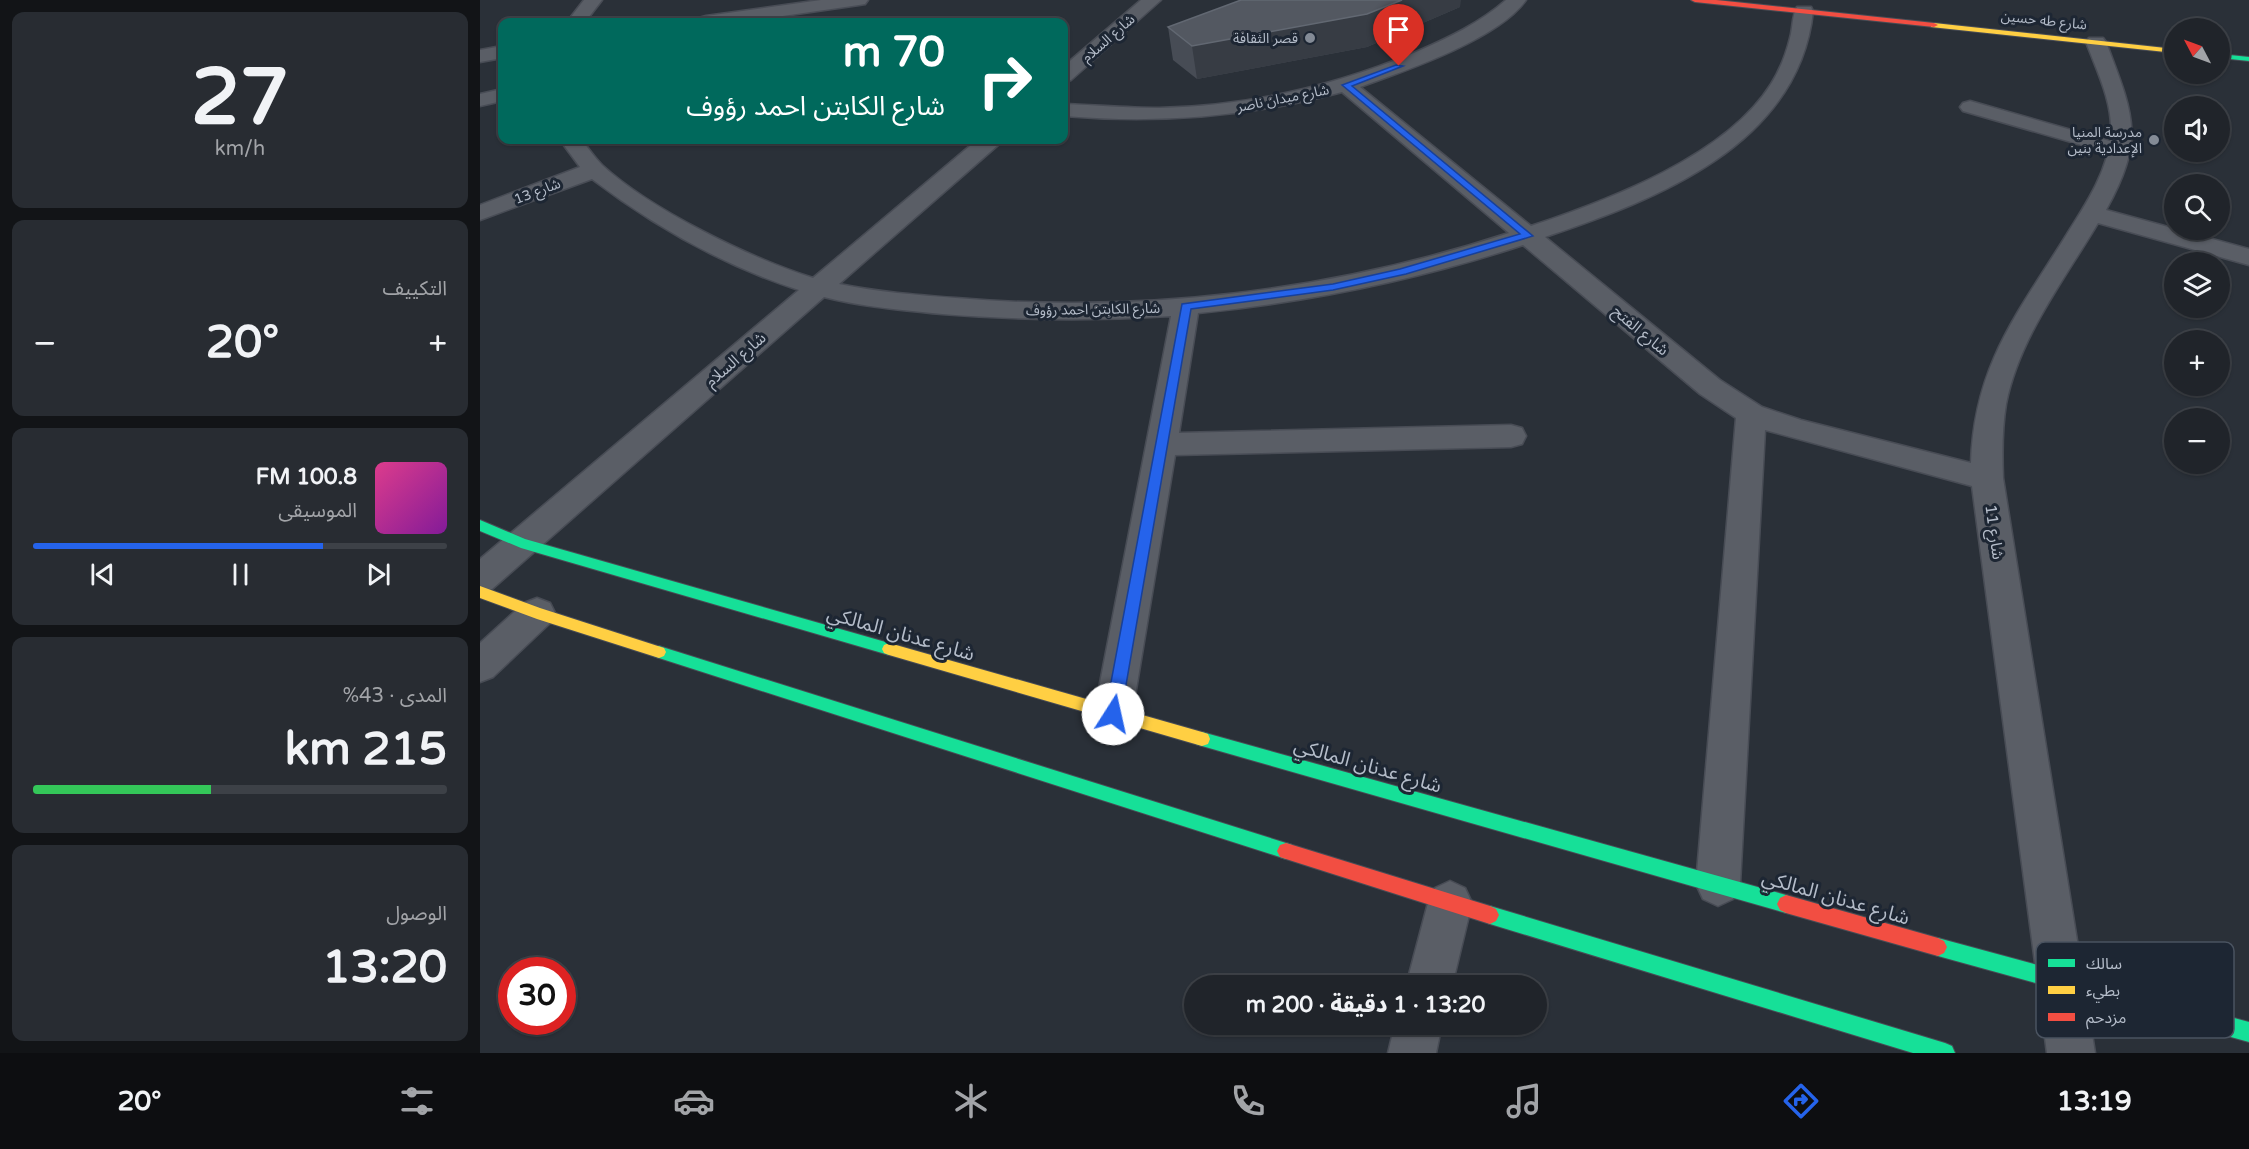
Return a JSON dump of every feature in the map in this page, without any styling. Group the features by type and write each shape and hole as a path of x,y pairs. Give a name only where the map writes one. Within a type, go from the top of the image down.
{"main road":[{"name":"شارع طه حسين","path":"1695,0 1976,15"},
{"name":"شارع طه حسين","path":"1814,6 2164,50"},
{"path":"2230,57 2249,59"},
{"name":"شارع عدنان المالكي","path":"480,525 521,543 1113,714 2036,974"},
{"path":"480,592 537,613 1450,903 1946,1053"},
{"name":"شارع عدنان المالكي","path":"2234,1028 2249,1032"}],"street":[{"path":"579,18 593,0"},
{"name":"شارع السلام","path":"1068,73 1152,0"},
{"name":"شارع ميدان ناصر","path":"1068,110 1120,114 1218,109 1266,103 1346,85 1416,60 1468,35 1508,9 1517,0"},
{"path":"741,18 862,4"},
{"name":"شارع الكابتن احمد رؤوف","path":"574,144 594,170 653,210 766,269 818,288 879,300 1028,311 1186,306 1261,298 1333,287 1402,272 1527,236 1595,212 1655,185 1705,157 1744,127 1773,97 1791,68 1814,6"},
{"name":"شارع 11","path":"2054,942 1987,478 1987,434 1992,400 2002,369 2015,342 2092,214 2120,150 2121,117 2096,42"},
{"path":"480,56 498,53"},
{"name":"شارع الفتح","path":"1346,85 1710,387 1751,414 1795,429 1987,478"},
{"path":"480,100 498,96"},
{"name":"شارع السلام","path":"480,579 985,144"},
{"name":"شارع 13","path":"480,213 594,170"},
{"path":"2092,214 2249,257"},
{"path":"1113,714 1186,306"},
{"path":"1718,884 1751,414"},
{"path":"1162,444 1511,436"},
{"path":"480,666 537,613"},
{"path":"1432,975 1450,903"},
{"path":"1412,1053 1416,1035"},
{"name":"شارع 11","path":"2069,1038 2071,1053"}],"lane":[{"path":"1970,107 2120,150"}],"building":[{"path":"1241,0 1402,0 1367,14 1192,46 1168,27"}],"traffic: fast":[{"path":"2230,57 2249,59"},
{"path":"480,525 521,543 889,649"},
{"path":"659,652 1286,851"},
{"path":"1202,739 1786,904"},
{"path":"1490,915 1945,1053"},
{"path":"1938,947 2036,974"},
{"path":"2234,1028 2249,1032"}],"traffic: slow":[{"path":"1934,25 2164,50"},
{"path":"480,592 659,652"},
{"path":"889,649 1202,739"}],"traffic: jam":[{"path":"1695,0 1934,25"},
{"path":"1286,851 1490,915"},
{"path":"1786,904 1938,947"}],"place":[{"name":"قصر الثقافة","path":"1310,38"},
{"name":"مدرسة المنيا الإعدادية بنين","path":"2154,140"}],"route":[{"path":"1113,714 1186,306 1333,287 1402,272 1527,236 1346,85 1399,66"}]}
